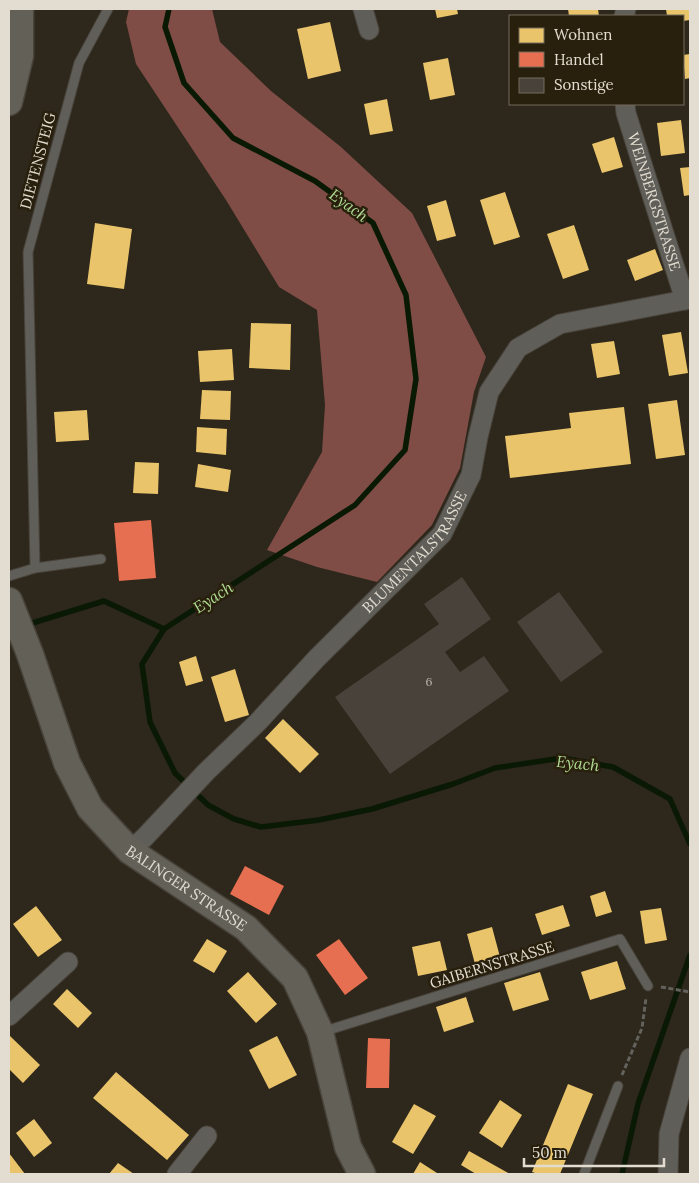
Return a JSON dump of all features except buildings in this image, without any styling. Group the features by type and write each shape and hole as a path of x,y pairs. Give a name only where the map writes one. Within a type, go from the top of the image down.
{"main road":[{"path":"9,102 20,56 20,9"},
{"name":"BALINGER STRASSE","path":"12,608 30,654 66,763 90,808 246,928 295,978 320,1032 348,1147 362,1174"}],"street":[{"path":"362,9 369,30"},
{"name":"WEINBERGSTRASSE","path":"624,105 687,300"},
{"name":"BLUMENTALSTRASSE","path":"138,844 206,772 258,722 317,658 442,534 471,475 489,392 518,348 560,324 687,300"},
{"path":"9,1016 68,962"},
{"path":"668,1174 668,1134 690,1058"},
{"path":"176,1174 207,1136"}],"lane":[{"name":"DIETENSTEIG","path":"35,568 28,252 80,63 108,9"},
{"path":"9,576 35,568 101,559"},
{"name":"GAIBERNSTRASSE","path":"320,1032 620,939 648,986"},
{"path":"584,1174 618,1086"}],"path":[{"path":"618,1086 642,1028 648,986"},
{"path":"667,988 690,992"}],"shaded area":[{"path":"129,9 212,9 220,42 271,91 341,147 412,213 486,357 474,392 460,468 432,525 377,582 317,567 267,550 322,452 325,405 317,310 279,287 226,200 136,64 126,22"}],"waterway":[{"name":"Eyach","path":"169,9 165,27 184,83 233,138 315,181 373,223 406,295 416,379 405,450 355,505 164,629 142,664 150,722 175,773 208,805 234,819 261,827 319,820 372,809 453,784 495,768 562,758 613,767 670,799 690,844"},
{"path":"26,625 104,601 164,629"},
{"name":"Eyach","path":"622,1174 638,1104 690,955"}]}
